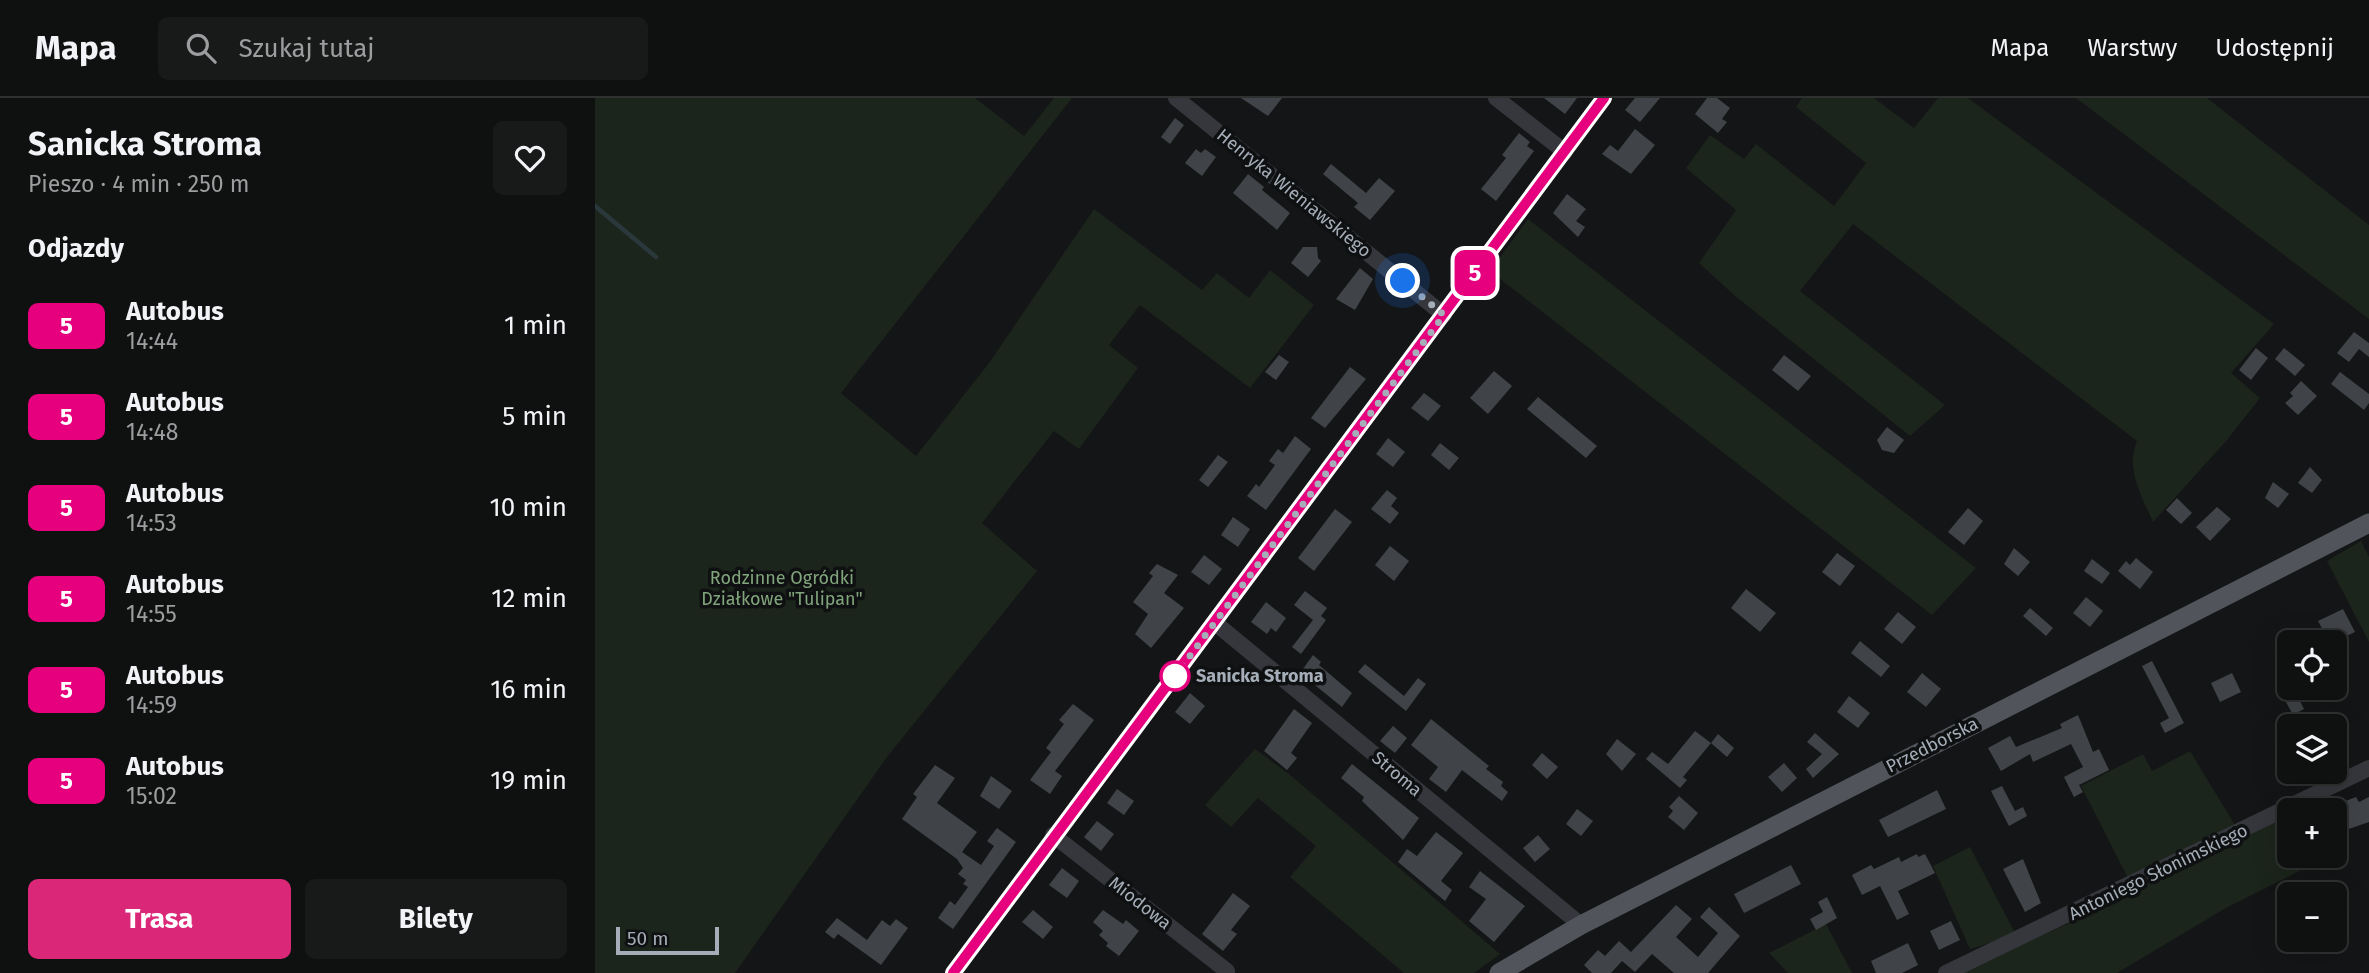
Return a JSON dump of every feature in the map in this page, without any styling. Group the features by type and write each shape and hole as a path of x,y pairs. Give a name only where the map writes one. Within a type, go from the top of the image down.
{"main road":[{"name":"Przedborska","path":"1509,971 1581,925 2369,523"}],"street":[{"name":"Henryka Wieniawskiego","path":"1176,98 1444,315"},
{"path":"1496,98 1565,152"},
{"path":"953,973 1053,835 1605,98"},
{"name":"Stroma","path":"1214,622 1581,925"},
{"name":"Antoniego Słonimskiego","path":"1946,973 2369,768"},
{"name":"Miodowa","path":"1053,835 1227,971"}],"green space":[{"name":"Rodzinne Ogródki Działkowe \"Tulipan\"","path":"595,98 975,98 1024,136 1054,98 1072,98 841,393 916,456 989,363 1094,209 1202,290 1217,273 1249,298 1270,270 1314,305 1250,388 1140,305 1109,345 1138,368 1079,449 1054,431 982,523 1037,571 887,757 735,973 595,973"},
{"path":"1802,98 1874,98 1914,128 1938,98 1968,98 2274,324 2231,373 2260,398 2227,440 2153,522 2134,472 2137,441 1853,224 1800,291 1945,405 1910,436 1734,295 1699,263 1736,210 1686,168 1710,135 1744,159 1756,144 1834,206 1866,163 1796,107"},
{"path":"2076,98 2207,98 2369,225 2369,319"},
{"path":"1528,219 1976,568 1932,615 1490,271"},
{"path":"2361,541 2369,557 2369,642 2327,561"},
{"path":"1255,749 1289,774 1500,954 1474,973 1404,973 1290,877 1316,846 1258,798 1231,827 1205,805"},
{"path":"2190,751 2236,827 2128,878 2081,786 2143,754 2152,771"},
{"path":"2277,820 2277,868 2305,868 2226,908 2117,973 1959,973 2105,907 2164,873"},
{"path":"1970,847 2016,935 1970,949 1933,866"},
{"path":"1826,924 1852,973 1788,973 1769,953"}],"building":[{"path":"1241,98 1282,98 1268,116"},
{"path":"1544,98 1577,98 1565,114"},
{"path":"1635,98 1660,98 1640,122 1625,110"},
{"path":"1707,98 1717,98 1730,108 1722,119 1727,122 1718,133 1695,114"},
{"path":"1175,118 1184,125 1170,144 1161,137"},
{"path":"1635,129 1655,145 1631,174 1602,154 1610,145 1618,151"},
{"path":"1519,133 1530,142 1527,146 1534,151 1496,201 1481,189 1506,158 1502,155"},
{"path":"1196,149 1201,153 1205,149 1216,157 1202,176 1185,163"},
{"path":"1331,164 1366,193 1379,178 1395,191 1370,220 1354,207 1358,203 1323,174"},
{"path":"1248,174 1264,187 1262,190 1290,213 1277,230 1233,193"},
{"path":"1567,194 1586,209 1576,221 1585,227 1578,237 1553,213"},
{"path":"1303,247 1317,247 1321,261 1308,277 1291,263"},
{"path":"1360,268 1373,279 1355,310 1336,299"},
{"path":"2354,332 2369,343 2369,357 2359,349 2349,362 2337,353"},
{"path":"2256,348 2268,358 2251,380 2239,370"},
{"path":"2284,348 2305,365 2295,376 2275,359"},
{"path":"1279,355 1289,362 1276,380 1265,372"},
{"path":"1784,355 1811,376 1798,391 1772,370"},
{"path":"1350,367 1366,379 1325,428 1311,418"},
{"path":"1494,371 1512,386 1488,414 1470,398"},
{"path":"2340,372 2369,394 2369,403 2364,410 2331,384"},
{"path":"2301,381 2317,396 2298,415 2285,403 2293,396 2290,393"},
{"path":"1424,393 1441,406 1428,421 1411,408"},
{"path":"1538,397 1597,446 1586,458 1527,409"},
{"path":"1887,427 1904,440 1894,453 1882,450 1877,440"},
{"path":"1295,436 1311,449 1266,510 1247,496 1256,484 1259,487 1275,465 1269,461 1278,449 1283,453"},
{"path":"1388,438 1405,452 1393,467 1376,454"},
{"path":"1440,443 1459,458 1449,470 1431,455"},
{"path":"1218,455 1228,462 1208,487 1199,480"},
{"path":"2310,467 2322,480 2312,493 2298,483"},
{"path":"2273,482 2289,494 2278,508 2265,498"},
{"path":"1387,490 1397,498 1391,506 1399,513 1390,524 1371,509"},
{"path":"2177,498 2192,513 2181,524 2166,510"},
{"path":"2217,507 2231,519 2210,541 2196,527"},
{"path":"1968,508 1983,521 1964,545 1948,532"},
{"path":"1335,509 1352,522 1314,571 1298,558"},
{"path":"1233,517 1250,529 1238,547 1221,535"},
{"path":"1390,546 1409,561 1394,581 1375,565"},
{"path":"2014,548 2030,562 2018,576 2004,564"},
{"path":"1837,553 1855,566 1840,586 1822,572"},
{"path":"1204,555 1222,569 1209,585 1191,572"},
{"path":"2136,558 2153,572 2140,589 2118,571 2126,561 2130,565"},
{"path":"2092,559 2110,573 2102,584 2084,571"},
{"path":"1157,564 1178,575 1164,593 1184,608 1151,648 1135,634 1148,614 1133,602 1153,576 1149,573"},
{"path":"1746,589 1776,613 1760,632 1731,608"},
{"path":"1305,591 1327,608 1321,616 1326,620 1301,654 1292,647 1313,620 1294,605"},
{"path":"2086,597 2103,611 2090,627 2073,613"},
{"path":"1266,602 1286,618 1276,632 1271,628 1267,634 1251,622"},
{"path":"2030,608 2053,628 2046,636 2023,616"},
{"path":"2343,609 2355,632 2347,636 2347,630 2323,630 2318,621"},
{"path":"1898,612 1916,627 1902,644 1884,629"},
{"path":"1860,641 1890,666 1881,677 1851,653"},
{"path":"1313,655 1321,662 1319,665 1352,693 1342,707 1300,673"},
{"path":"2152,661 2184,723 2165,733 2160,723 2169,718 2142,666"},
{"path":"1365,664 1404,696 1418,678 1426,684 1406,711 1358,672"},
{"path":"1922,673 1941,689 1926,707 1907,692"},
{"path":"2232,673 2241,692 2220,702 2211,683"},
{"path":"1190,693 1205,706 1190,724 1175,712"},
{"path":"1849,696 1870,713 1858,728 1837,712"},
{"path":"2285,700 2299,700 2304,709 2292,714"},
{"path":"1073,704 1094,720 1055,771 1062,776 1050,794 1030,780 1051,752 1046,748 1064,724 1059,720"},
{"path":"1294,709 1312,723 1291,753 1297,758 1287,770 1264,751"},
{"path":"2078,715 2093,752 2099,749 2109,770 2079,785 2083,792 2074,797 2064,777 2083,767 2071,744 2033,762 2030,754 2001,771 1988,748 2010,736 2016,747 2062,728 2060,724"},
{"path":"1431,719 1489,766 1486,769 1503,782 1501,786 1508,792 1502,801 1462,770 1446,792 1429,779 1438,767 1411,745"},
{"path":"1393,726 1407,738 1395,753 1380,741"},
{"path":"1695,731 1711,743 1683,777 1687,780 1680,788 1646,759 1652,752 1668,764"},
{"path":"1815,733 1839,754 1813,778 1806,769 1822,754 1807,742"},
{"path":"1718,734 1734,748 1727,757 1711,743"},
{"path":"1617,739 1636,754 1622,771 1606,754"},
{"path":"1542,753 1558,767 1547,779 1532,765"},
{"path":"1784,763 1797,778 1782,792 1768,777"},
{"path":"1352,764 1419,818 1403,840 1362,801 1364,797 1341,778"},
{"path":"935,765 955,778 937,803 977,832 962,852 981,865 994,846 987,841 997,828 1016,842 953,929 938,918 950,901 955,905 968,887 963,884 966,880 958,874 963,868 957,859 902,819 917,797 913,794"},
{"path":"991,776 1012,791 999,809 980,796"},
{"path":"2002,786 2015,811 2023,807 2027,816 2009,826 1991,791"},
{"path":"1117,789 1134,801 1124,815 1107,803"},
{"path":"1937,790 1946,809 1888,837 1879,820"},
{"path":"1679,796 1698,813 1684,830 1668,817 1673,811 1669,807"},
{"path":"2356,797 2359,802 2369,797 2369,822 2347,830 2347,800"},
{"path":"1577,809 1593,821 1581,836 1566,824"},
{"path":"1097,821 1114,834 1101,851 1084,837"},
{"path":"1436,832 1463,853 1441,881 1452,890 1445,901 1398,862 1407,849 1417,856"},
{"path":"1538,835 1550,849 1535,862 1523,848"},
{"path":"1917,854 1918,857 1925,854 1935,873 1898,891 1909,914 1897,920 1880,886 1862,895 1852,875 1871,865 1874,869 1899,857 1901,862"},
{"path":"2023,859 2041,903 2025,912 2003,869"},
{"path":"1791,865 1801,884 1744,913 1734,894"},
{"path":"1062,868 1079,881 1067,898 1049,885"},
{"path":"1480,871 1525,906 1494,942 1469,921 1486,899 1469,887"},
{"path":"1233,893 1250,906 1231,930 1237,934 1223,951 1202,934"},
{"path":"1827,897 1837,918 1816,930 1810,919 1823,912 1818,902"},
{"path":"1676,905 1692,919 1676,937 1698,957 1718,933 1700,917 1709,907 1740,936 1708,973 1674,973 1652,954 1635,972 1622,961 1611,973 1592,973 1584,965 1598,950 1605,956 1619,941 1631,952"},
{"path":"1033,910 1053,927 1043,939 1022,922"},
{"path":"1103,910 1123,924 1126,920 1139,931 1119,956 1106,946 1108,943 1099,935 1103,931 1093,922"},
{"path":"837,918 867,940 882,920 890,926 896,919 908,928 881,965 838,934 834,939 825,932"},
{"path":"1951,921 1960,940 1939,950 1930,931"},
{"path":"1908,943 1918,965 1902,973 1876,973 1871,961"}],"waterway":[{"path":"595,206 656,257"}],"bus line":[{"name":"5","path":"953,973 1053,835 1604,98"}],"place":[{"name":"Sanicka Stroma","path":"1175,676"}],"route":[{"path":"1175,676 1444,315 1403,281"}]}
